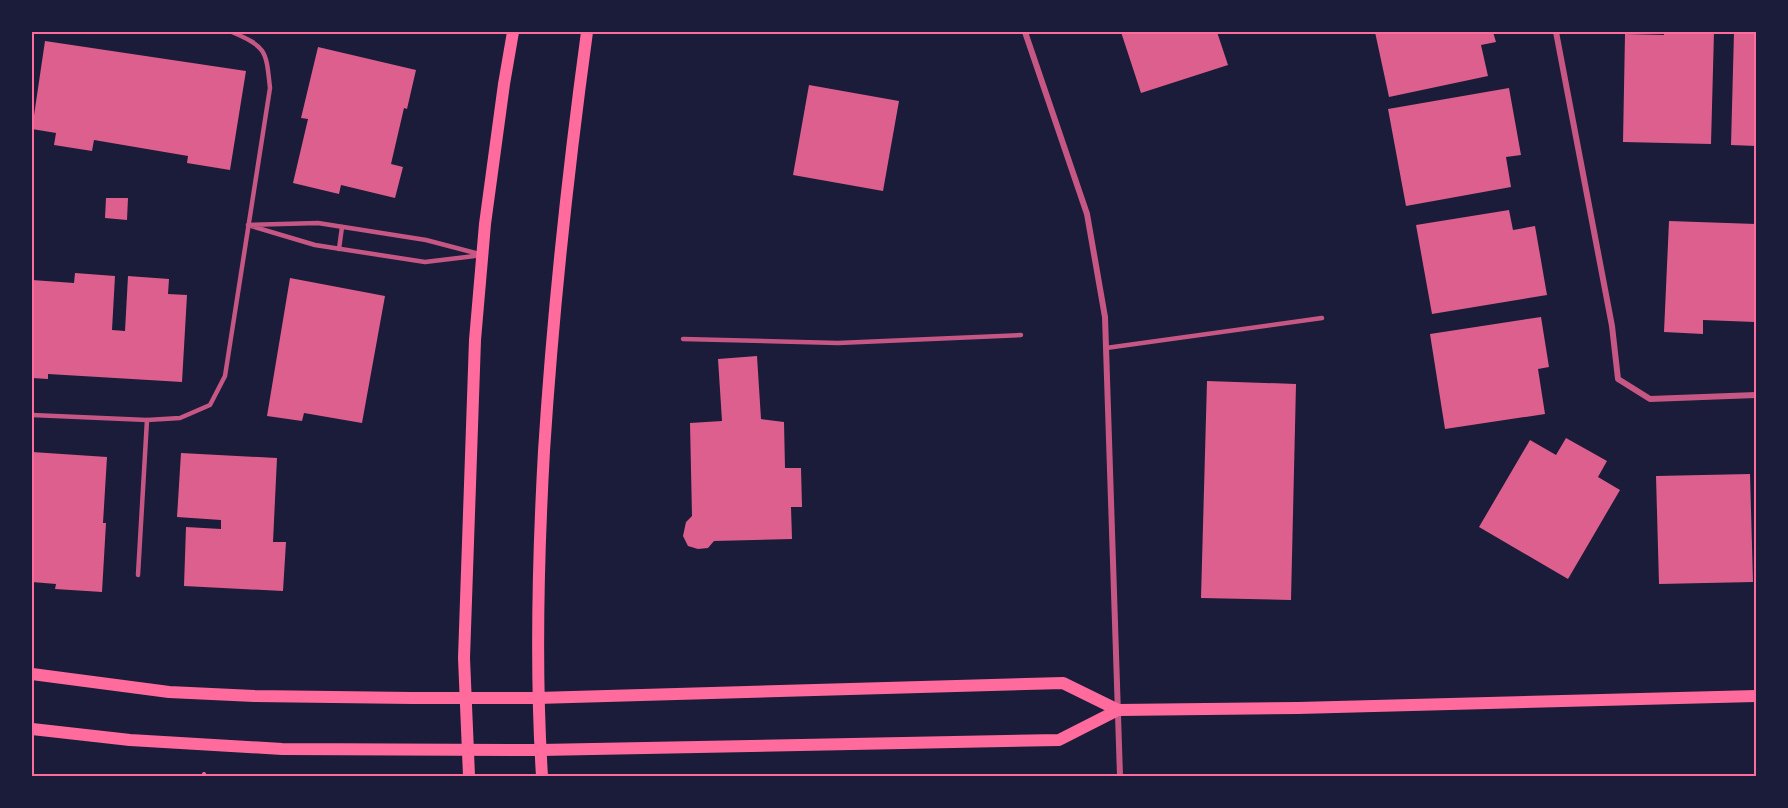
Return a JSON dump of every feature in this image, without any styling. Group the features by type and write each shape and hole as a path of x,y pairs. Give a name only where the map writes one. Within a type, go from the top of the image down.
{"main road":[{"path":"469,777 464,646 475,340 504,84 513,32"},
{"path":"542,777 537,698 539,542 549,375 572,140 587,32"},
{"path":"32,674 169,692 254,696 465,698 537,698 1063,682 1118,710"},
{"path":"32,729 130,740 282,749 540,750 1059,740 1118,710 1298,708 1756,696"}],"street":[{"path":"1025,32 1087,214 1105,317 1120,777"},
{"path":"1556,32 1612,326 1618,379 1650,399 1756,395"}],"lane":[{"path":"32,415 147,420 180,418 210,405 225,376 270,88 267,60 257,43 232,32"},
{"path":"248,225 318,223 426,240 483,255"},
{"path":"248,225 315,245 425,262 483,255"},
{"path":"339,249 342,227"},
{"path":"1106,348 1322,318"},
{"path":"683,339 838,343 1021,335"},
{"path":"138,575 147,420"}],"building":[{"path":"1121,32 1217,32 1228,65 1141,93"},
{"path":"1375,32 1493,32 1496,42 1481,45 1488,76 1389,97"},
{"path":"1664,32 1714,32 1711,144 1623,142 1625,34 1664,35"},
{"path":"1734,32 1756,32 1756,146 1731,145"},
{"path":"45,41 246,71 230,170 187,163 188,156 94,140 92,151 54,145 56,133 32,129"},
{"path":"318,47 416,70 407,109 404,108 391,164 403,167 395,198 341,185 339,194 293,183 308,119 301,118"},
{"path":"809,85 899,101 883,191 793,175"},
{"path":"1509,88 1521,155 1506,157 1511,187 1406,206 1388,109"},
{"path":"106,198 128,198 127,220 105,218"},
{"path":"1509,210 1513,230 1535,226 1547,295 1432,314 1416,225"},
{"path":"1669,221 1756,224 1755,322 1703,320 1703,334 1664,332"},
{"path":"75,273 115,276 112,330 125,331 128,276 169,279 168,294 187,295 182,382 48,374 48,379 32,378 32,280 74,283"},
{"path":"290,278 385,296 362,423 304,413 302,421 267,416"},
{"path":"1541,317 1549,367 1538,369 1545,414 1445,429 1430,334"},
{"path":"757,356 761,419 784,422 785,468 801,468 802,507 791,507 792,539 714,541 708,548 698,549 688,546 683,536 686,522 692,516 690,423 722,421 718,359"},
{"path":"1207,381 1296,384 1291,600 1201,598"},
{"path":"1566,438 1607,461 1598,477 1620,490 1568,579 1479,527 1530,440 1556,455"},
{"path":"32,452 107,457 102,592 55,589 56,584 32,582"},
{"path":"181,453 277,458 273,542 286,542 283,591 184,586 186,527 221,529 221,520 177,517"},
{"path":"1750,474 1753,582 1659,584 1656,476"}]}
